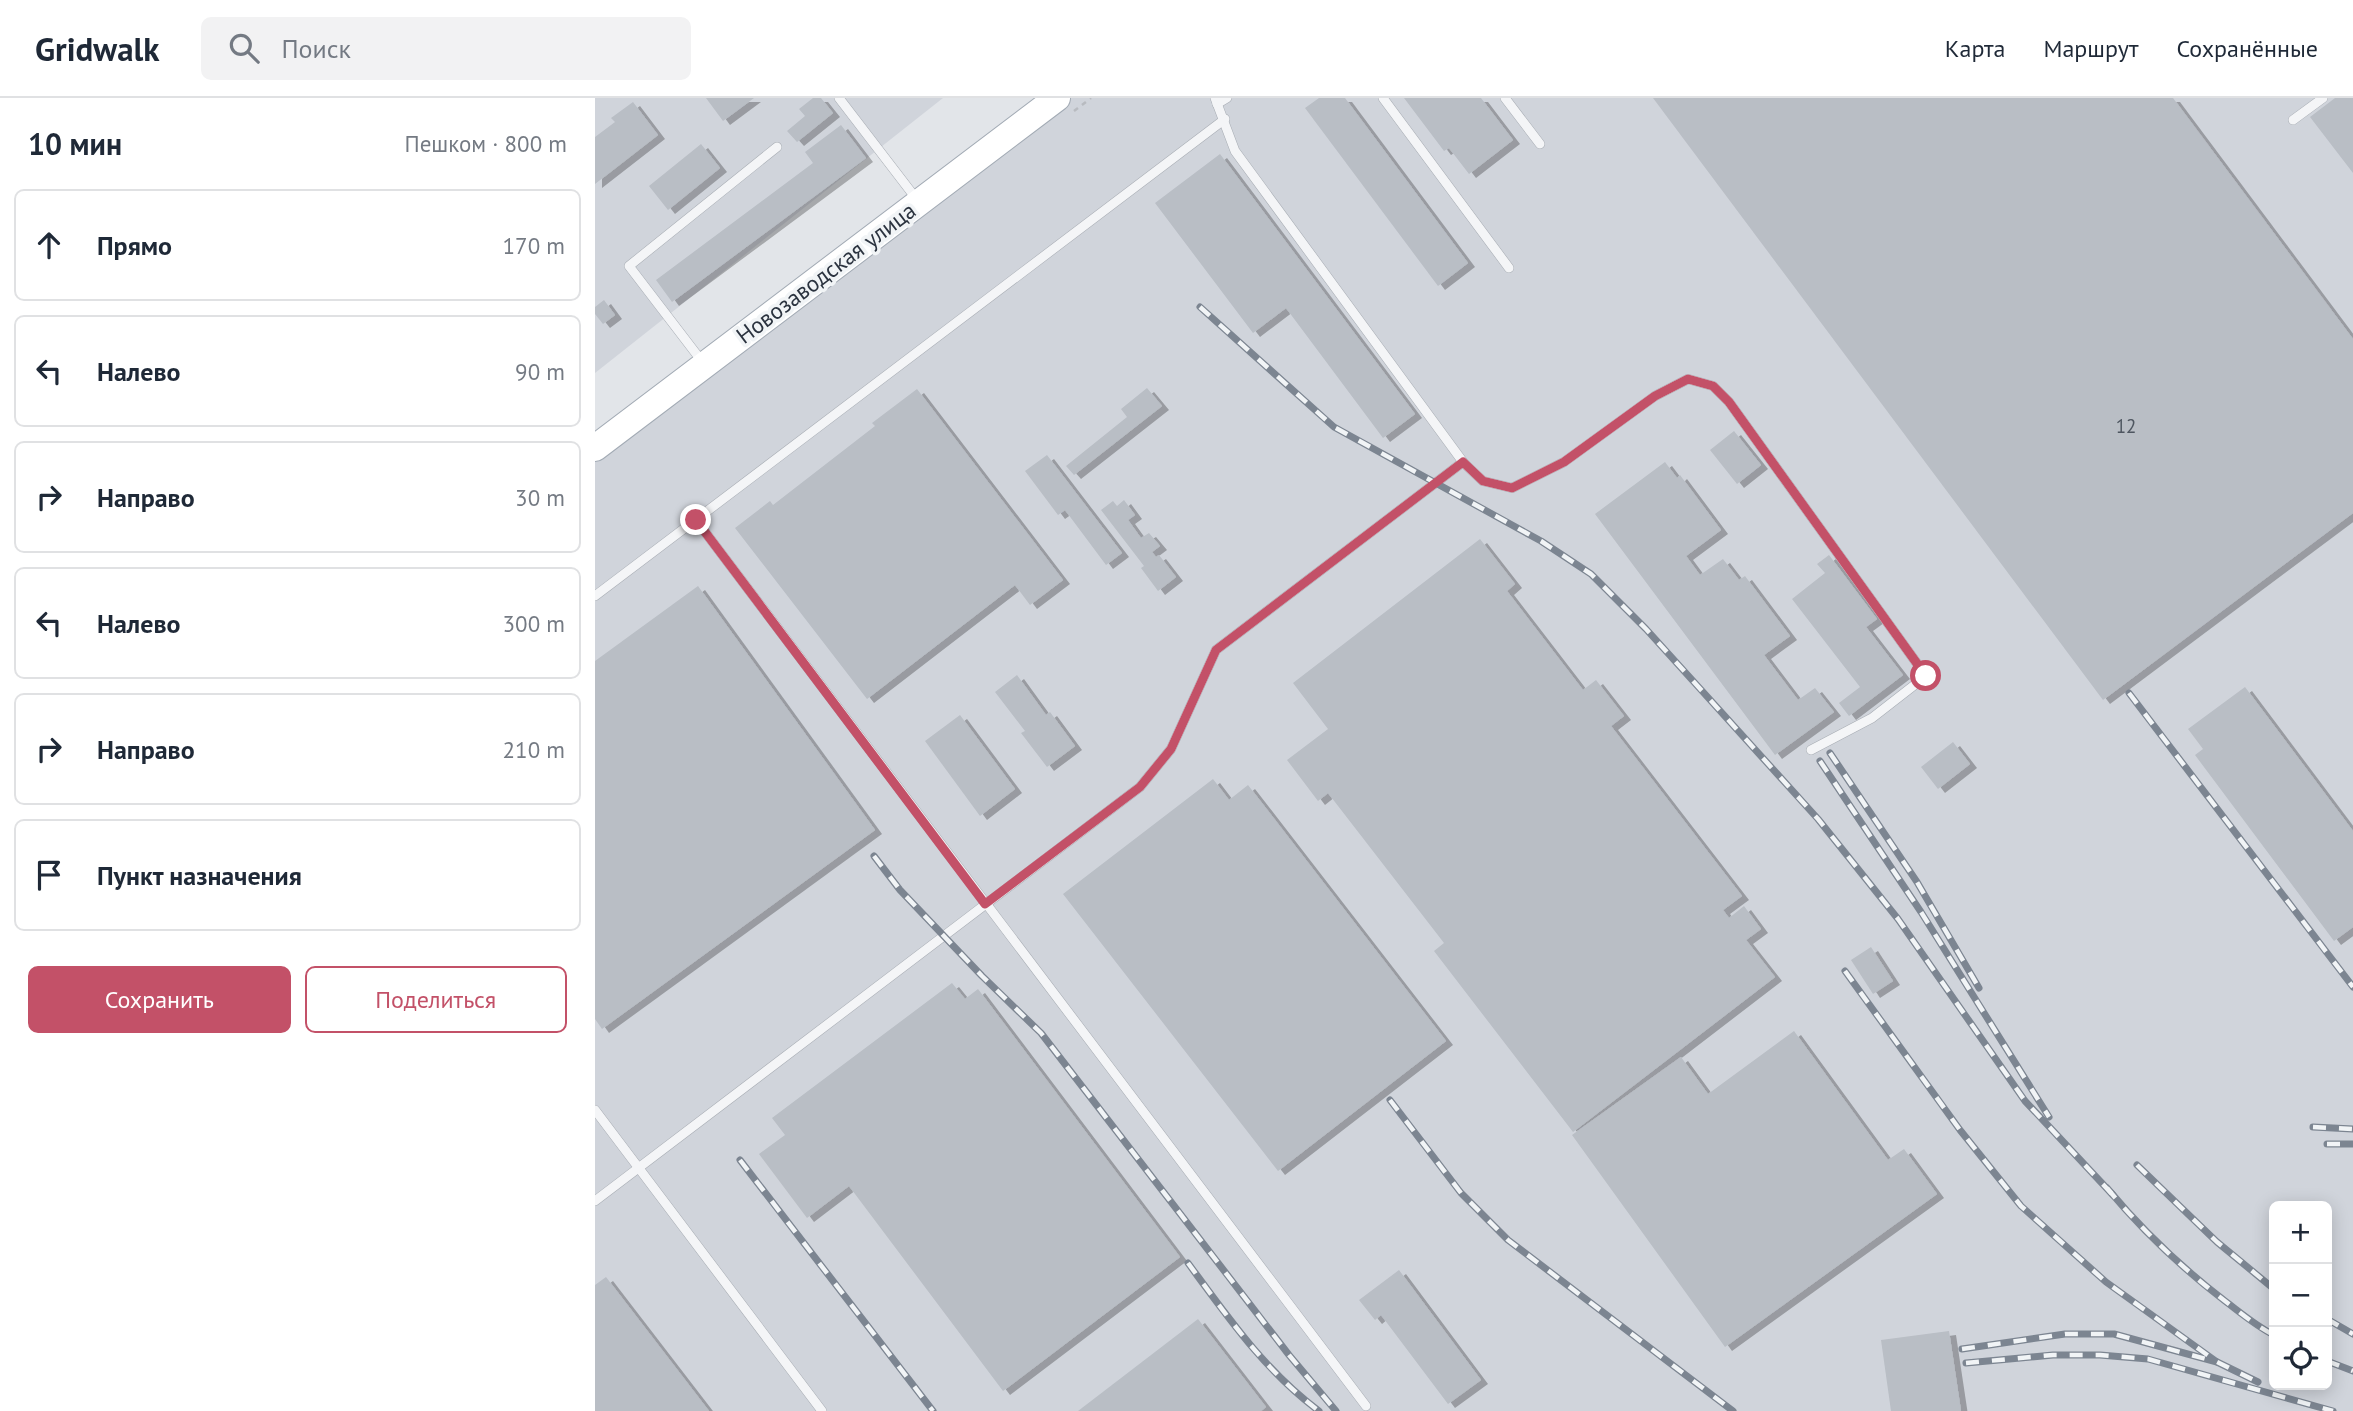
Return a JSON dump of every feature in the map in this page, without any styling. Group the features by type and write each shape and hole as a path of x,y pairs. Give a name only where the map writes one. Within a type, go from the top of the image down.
{"main road":[{"name":"Новозаводская улица","path":"595,448 1057,98"}],"lane":[{"path":"839,98 919,202"},
{"path":"1227,98 1216,101 1235,151 1463,462 1483,481 1512,488 1564,462 1655,396 1688,379 1713,386 1729,402 1926,676 1873,718 1811,750"},
{"path":"1383,98 1509,268"},
{"path":"1505,98 1540,144"},
{"path":"2293,120 2323,98"},
{"path":"595,596 1225,119"},
{"path":"704,365 629,266 777,147"},
{"path":"595,1201 1140,787 1171,749 1216,650 1463,462"},
{"path":"696,520 1366,1406"},
{"path":"595,1111 822,1411"}],"shaded area":[{"path":"595,98 943,98 595,373"},
{"path":"1057,98 2353,98 2353,1411 595,1411 595,448"}],"building":[{"path":"706,98 754,98 723,121"},
{"path":"813,98 821,98 833,113 797,142 787,131 805,116 799,109"},
{"path":"1319,98 1345,98 1468,263 1438,286 1305,108"},
{"path":"1404,98 1481,98 1513,140 1469,174 1449,148 1444,151"},
{"path":"1653,98 2173,98 2353,339 2353,513 2103,700"},
{"path":"2335,98 2353,98 2353,173 2310,117"},
{"path":"633,102 658,135 595,184 595,137 615,122 611,118"},
{"path":"841,125 866,158 672,302 656,280 813,163 805,152"},
{"path":"701,144 720,168 668,210 649,186"},
{"path":"1220,154 1415,414 1383,438 1286,308 1253,333 1155,203"},
{"path":"604,300 615,315 603,324 595,314 595,307"},
{"path":"1147,388 1162,406 1074,475 1066,466 1127,417 1121,409"},
{"path":"917,389 1063,580 1030,605 1015,585 867,699 735,528 770,501 773,505 875,426 872,423"},
{"path":"1734,431 1761,465 1737,484 1710,450"},
{"path":"1047,455 1122,553 1106,565 1065,510 1058,515 1025,471"},
{"path":"1665,462 1677,478 1680,475 1721,530 1686,556 1700,575 1723,559 1739,580 1745,576 1790,636 1764,655 1798,700 1815,688 1834,712 1775,755 1595,514"},
{"path":"1124,500 1135,515 1128,520 1141,538 1149,533 1160,546 1152,552 1156,557 1159,555 1176,577 1158,591 1141,568 1144,566 1101,510 1113,501 1117,506"},
{"path":"1480,539 1515,584 1507,591 1583,690 1596,680 1624,716 1611,726 1742,896 1723,910 1729,918 1744,906 1761,929 1746,940 1775,977 1573,1132 1434,951 1444,943 1328,793 1318,801 1287,760 1328,729 1293,683"},
{"path":"1829,555 1877,619 1866,627 1903,675 1849,716 1839,703 1860,687 1792,599 1825,573 1817,564"},
{"path":"698,586 875,830 602,1029 595,1019 595,661"},
{"path":"1017,675 1046,715 1050,712 1075,746 1047,767 1021,733 1025,731 995,692"},
{"path":"2245,687 2353,831 2353,927 2334,941 2195,755 2203,749 2188,729"},
{"path":"960,715 1015,789 980,816 925,741"},
{"path":"1953,742 1970,764 1938,789 1921,767"},
{"path":"1213,779 1229,800 1248,785 1446,1041 1278,1171 1063,894"},
{"path":"1871,947 1893,981 1873,994 1851,960"},
{"path":"952,983 965,999 978,989 1180,1257 1003,1391 849,1186 807,1218 759,1154 785,1135 772,1118"},
{"path":"1794,1031 1888,1160 1904,1149 1937,1194 1725,1347 1572,1135 1681,1057 1708,1094"},
{"path":"1399,1270 1481,1380 1448,1404 1381,1315 1375,1320 1359,1300"},
{"path":"606,1277 709,1411 595,1411 595,1285"},
{"path":"1198,1319 1266,1407 1261,1411 1078,1411"},
{"path":"1949,1331 1961,1411 1891,1411 1881,1340"}],"railway":[{"path":"1200,307 1334,427 1541,541 1591,574 1646,629 1818,819 1898,919 2025,1101 2113,1195"},
{"path":"2129,693 2353,987"},
{"path":"1830,753 1917,882 1979,988"},
{"path":"1820,761 1921,912 2049,1117"},
{"path":"874,856 900,890 1041,1033 1289,1355 1336,1411"},
{"path":"1845,971 1960,1130 2021,1206 2106,1282 2217,1362"},
{"path":"1390,1100 1461,1193 1508,1240 1733,1411"},
{"path":"2313,1127 2353,1129"},
{"path":"2327,1144 2353,1144"},
{"path":"740,1160 933,1411"},
{"path":"2137,1165 2217,1242 2269,1285"},
{"path":"2107,1188 2148,1234 2193,1275 2269,1332"},
{"path":"1188,1263 1264,1361 1319,1411"},
{"path":"2332,1322 2353,1334"},
{"path":"1962,1349 2065,1334 2114,1334 2217,1362 2258,1382"},
{"path":"1966,1363 2053,1355 2148,1359 2333,1411"},
{"path":"2332,1363 2353,1371"}],"route":[{"path":"696,520 985,904 1140,787 1171,749 1216,650 1463,462 1483,481 1512,488 1564,462 1655,396 1688,379 1713,386 1729,402 1926,676"}]}
